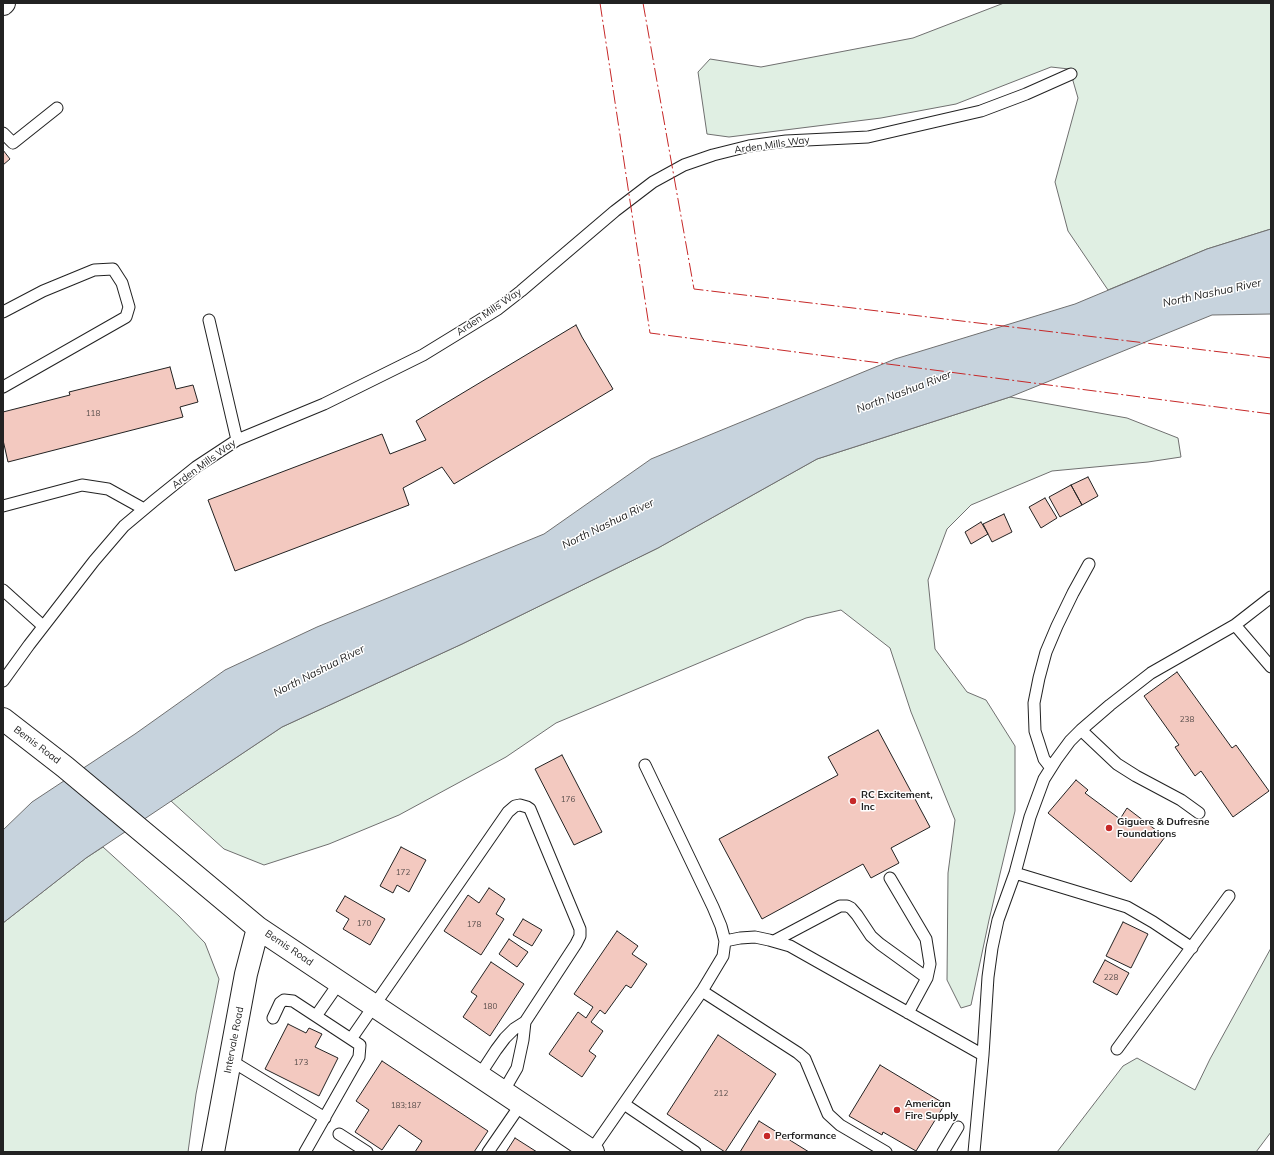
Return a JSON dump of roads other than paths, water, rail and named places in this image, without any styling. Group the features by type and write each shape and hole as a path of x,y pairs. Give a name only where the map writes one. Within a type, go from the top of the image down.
{"main road":[{"name":"Bemis Road","path":"3,719 65,767 258,928 592,1151"},
{"name":"Intervale Road","path":"212,1152 246,974 258,928"}],"lane":[{"name":"Arden Mills Way","path":"3,681 43,626 94,561 124,526 202,464 237,440 324,404 423,355 455,335 498,308 521,291 615,211 653,182 684,165 713,155 749,146 786,141 868,137 981,111 1026,94 1071,74"},
{"path":"3,133 12,144 57,108"},
{"path":"3,312 43,291 94,270 113,269 122,283 129,307 126,317 3,387"},
{"path":"209,320 237,440"},
{"path":"3,506 82,485 108,489 144,509"},
{"path":"1051,768 1044,759 1034,731 1034,703 1046,652 1056,626 1090,564"},
{"path":"3,590 43,626"},
{"path":"974,1152 983,1055 988,977 992,948 998,920 1015,873 1030,817 1044,779 1070,741 1080,730 1110,705 1151,673 1236,625 1271,597"},
{"path":"1236,625 1271,667"},
{"path":"1080,730 1117,764 1181,800 1198,813"},
{"path":"592,1151 702,991 723,956 725,942 721,926 713,907 645,765"},
{"path":"351,1039 508,812 515,806 520,805 527,807 530,809 580,929 580,936 525,1022 514,1029 505,1038 479,1076"},
{"path":"1015,873 1127,907 1192,948"},
{"path":"890,878 926,939 930,964 927,978 908,1013"},
{"path":"1117,1049 1229,896"},
{"path":"774,941 840,906 847,906 857,915 871,936 927,978"},
{"path":"725,942 740,938 755,937 790,946 983,1055"},
{"path":"316,1016 339,982"},
{"path":"702,991 805,1059 828,1114 840,1125 884,1151"},
{"path":"273,1018 280,1003 284,1000 293,1001 360,1045 359,1057 305,1152"},
{"path":"503,1092 517,1068 525,1022"},
{"path":"230,1060 325,1118"},
{"path":"488,1152 521,1104"},
{"path":"624,1104 695,1152"},
{"path":"943,1152 958,1127"},
{"path":"339,1134 367,1152"}],"water":[{"name":"North Nashua River","path":"1271,229 1271,314 1212,315 1010,397 817,459 658,548 462,644 282,727 86,858 3,923 3,830 32,802 135,734 225,670 317,627 544,534 651,459 895,359 1075,304 1207,249"}],"place":[{"name":"RC Excitement, Inc","path":"853,801"},
{"name":"Giguere & Dufresne Foundations","path":"1109,828"},
{"name":"American Fire Supply","path":"897,1110"},
{"name":"Performance","path":"767,1136"}]}
